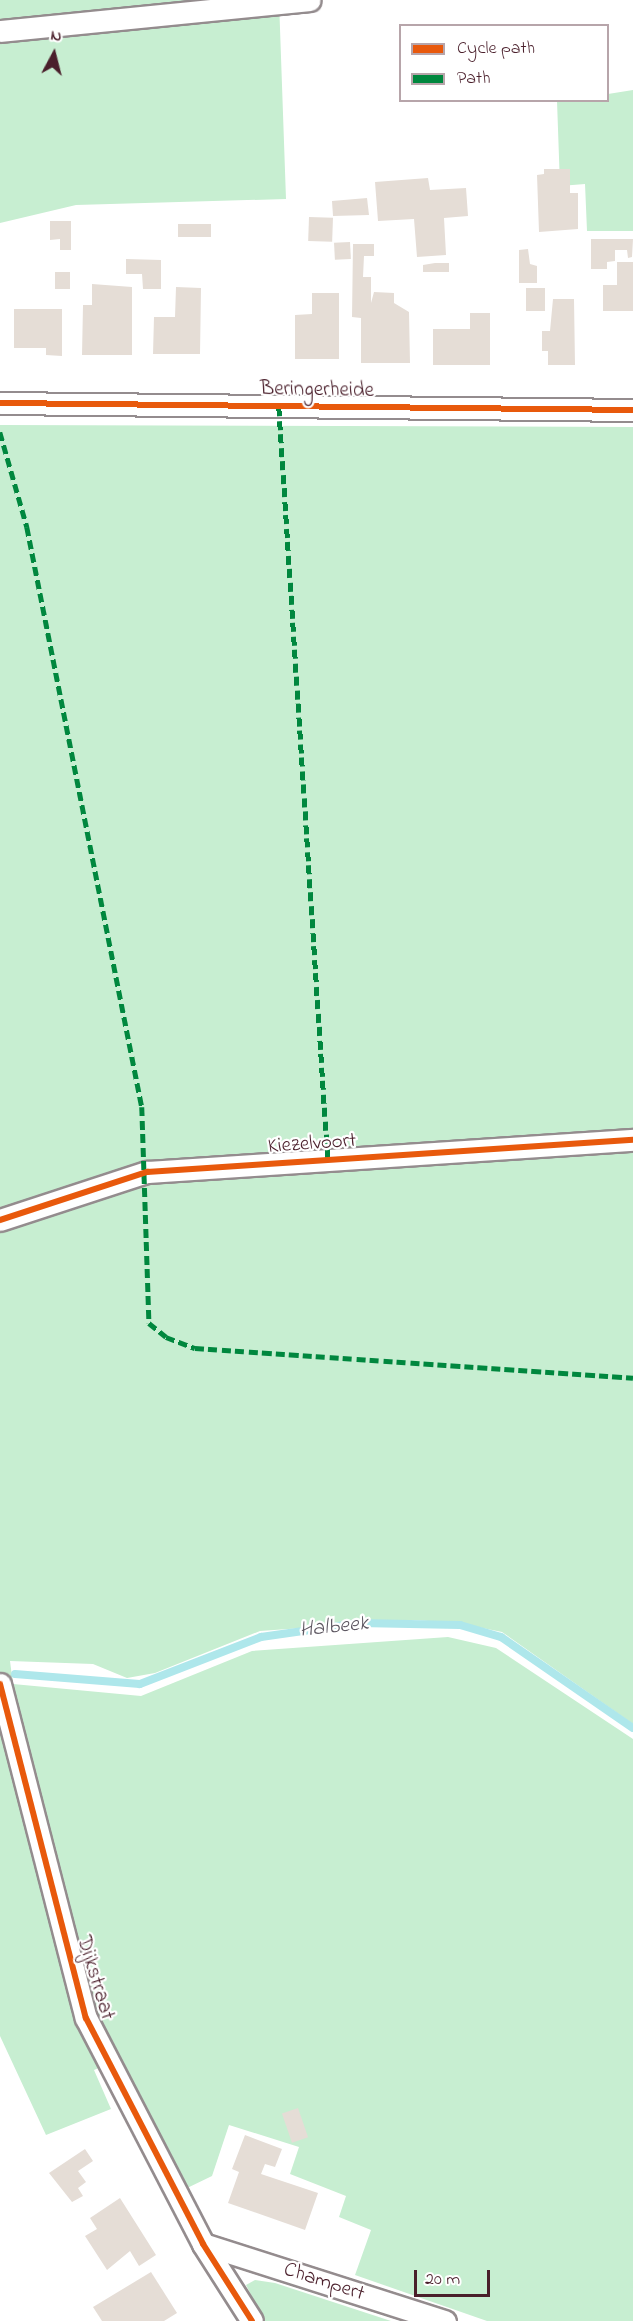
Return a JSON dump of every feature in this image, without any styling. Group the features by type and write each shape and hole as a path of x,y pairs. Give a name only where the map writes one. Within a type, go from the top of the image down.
{"street":[{"path":"0,31 309,0"},
{"name":"Beringerheide","path":"0,403 633,410"},
{"name":"Kiezelvoort","path":"0,1220 147,1172 633,1140"},
{"name":"Dijkstraat","path":"0,1684 86,2018 203,2244 252,2321"},
{"name":"Champert","path":"203,2244 445,2321"}],"green space":[{"path":"0,0 279,0 286,199 76,205 0,223"},
{"path":"633,90 633,231 587,231 585,184 560,186 557,102 609,102 609,94"},
{"path":"0,425 633,427 633,1724 502,1632 458,1623 414,1620 260,1631 155,1673 127,1678 93,1664 10,1661 13,1684 141,1696 252,1651 448,1637 496,1648 633,1739 633,2321 487,2321 355,2275 371,2230 339,2217 346,2196 290,2174 299,2147 229,2125 212,2176 183,2190 121,2058 94,2070 111,2109 46,2135 0,2036"},
{"path":"255,2280 275,2283 391,2321 264,2321 246,2285"}],"building":[{"path":"544,169 570,169 570,193 578,193 578,229 539,232 537,175 544,174"},
{"path":"428,178 430,190 466,188 468,216 444,218 446,255 417,257 414,219 378,221 375,182"},
{"path":"367,198 369,215 333,216 332,201"},
{"path":"309,217 333,218 332,242 308,241"},
{"path":"50,221 71,221 71,250 60,250 60,239 50,240"},
{"path":"178,224 211,224 211,237 178,237"},
{"path":"591,239 633,239 632,257 628,258 627,250 615,250 615,261 607,262 607,269 591,269"},
{"path":"350,242 351,259 335,260 334,243"},
{"path":"353,244 374,244 374,256 364,256 363,277 371,277 371,303 374,292 394,293 394,303 409,312 410,363 361,363 361,318 352,317"},
{"path":"528,249 530,264 537,266 537,283 519,283 519,250"},
{"path":"126,259 161,260 161,289 143,289 142,274 126,274"},
{"path":"617,262 633,262 633,311 603,311 603,285 617,285"},
{"path":"449,263 449,272 423,272 423,265"},
{"path":"55,272 70,272 70,289 55,289"},
{"path":"92,284 132,287 132,355 82,355 83,305 92,305"},
{"path":"176,287 201,288 200,354 153,354 154,317 175,317"},
{"path":"526,288 545,288 545,311 526,311"},
{"path":"312,293 339,293 339,359 295,359 295,315 312,314"},
{"path":"553,299 574,299 575,365 548,365 548,351 542,351 542,331 550,331"},
{"path":"14,309 62,309 62,356 46,355 46,348 14,348"},
{"path":"470,313 490,313 490,365 433,365 433,329 470,329"},
{"path":"298,2108 308,2137 292,2143 282,2114"},
{"path":"245,2135 282,2149 275,2167 265,2164 261,2174 318,2193 305,2230 228,2203 239,2172 232,2169"},
{"path":"85,2149 93,2161 78,2171 86,2182 78,2188 83,2196 72,2202 49,2173"},
{"path":"120,2198 156,2255 139,2266 130,2251 107,2270 85,2236 97,2229 90,2218"},
{"path":"151,2272 177,2313 164,2321 102,2321 93,2307"}],"waterway":[{"name":"Halbeek","path":"15,1674 140,1684 261,1637 359,1623 460,1625 501,1637 633,1728"}],"marked path":[{"path":"279,407 328,1160"},
{"path":"0,432 27,527 142,1107 149,1323 166,1337 195,1348 633,1378"}],"cycle path":[{"path":"0,403 633,410"},
{"path":"0,1220 147,1172 633,1140"},
{"path":"0,1684 86,2018 203,2244 252,2321"}]}
